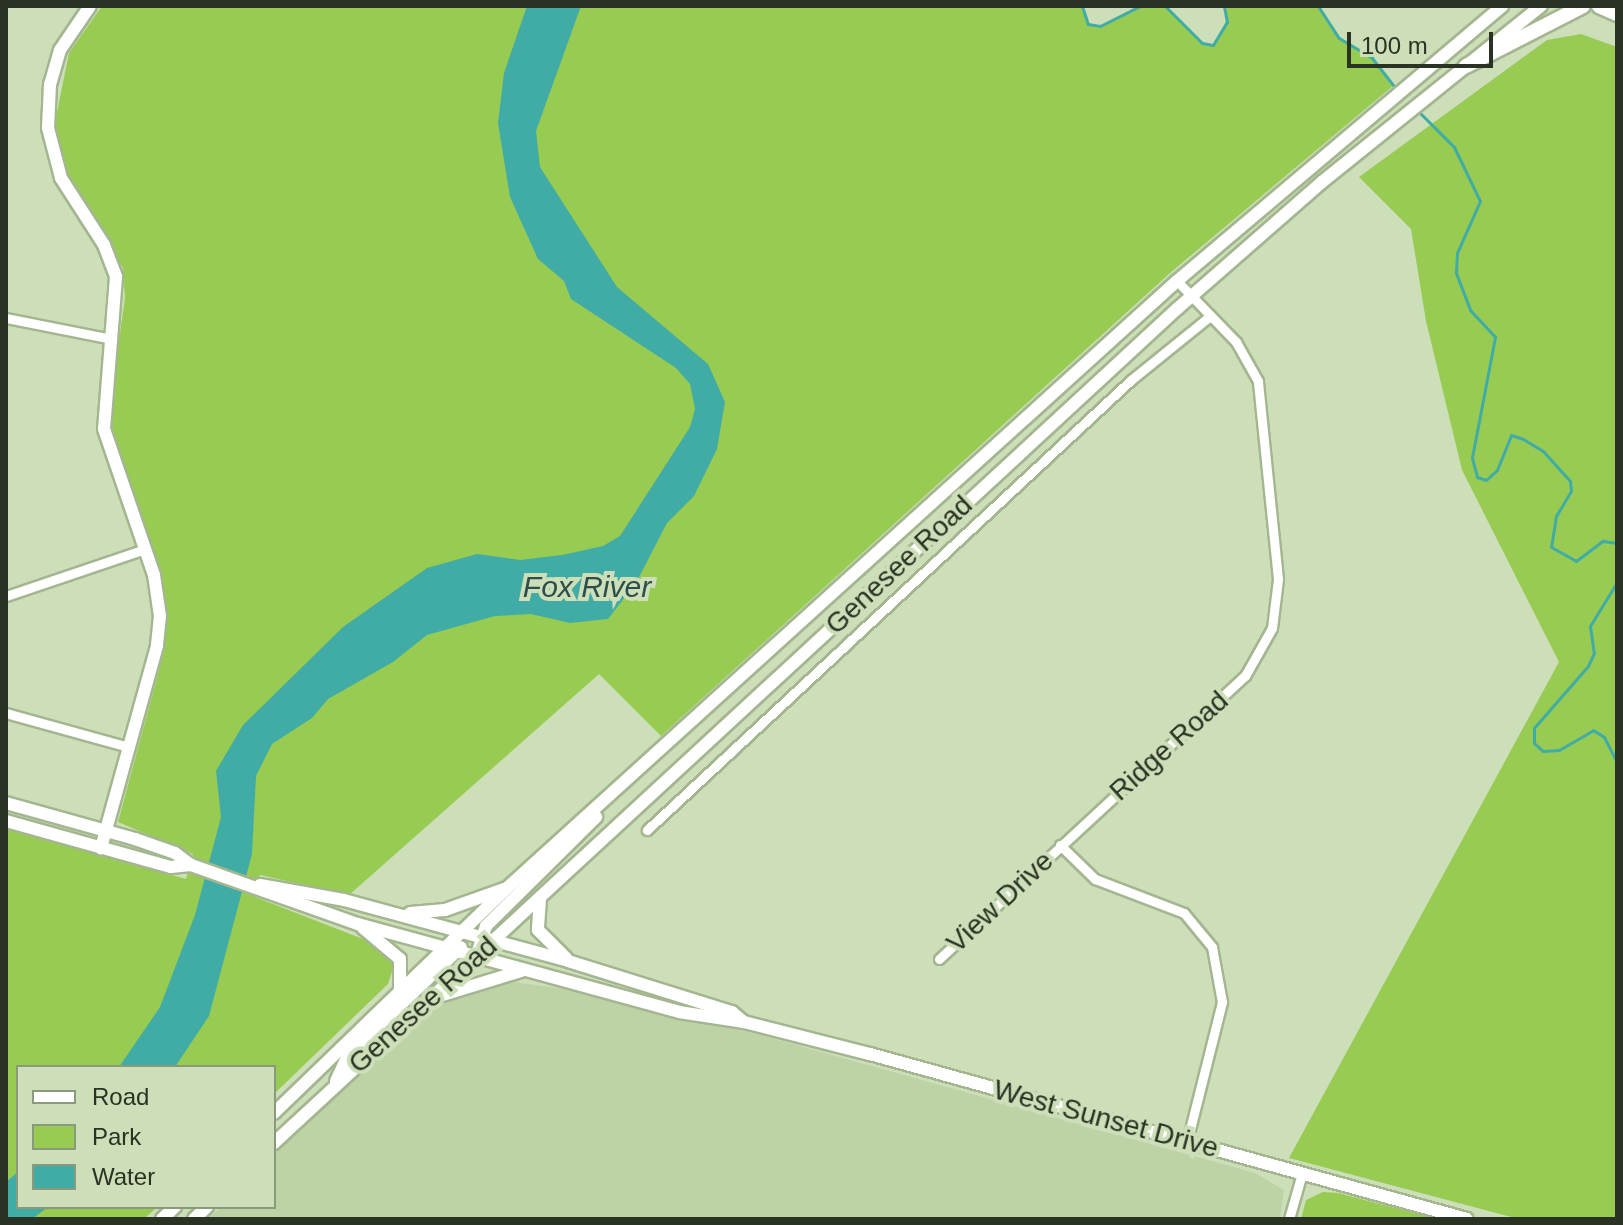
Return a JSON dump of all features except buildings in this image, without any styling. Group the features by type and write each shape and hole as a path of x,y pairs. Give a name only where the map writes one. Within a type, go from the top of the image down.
{"main road":[{"path":"90,6 60,50 50,84 48,128 61,178 112,261 118,291 104,429 145,549 159,601 159,631 101,848"},
{"name":"Genesee Road","path":"276,1111 400,990 452,950 462,932 507,888 1177,281 1502,6"},
{"name":"Genesee Road","path":"276,1141 1191,296 1322,182 1541,6"},
{"path":"1466,66 1583,6"},
{"path":"1599,6 1617,14"},
{"name":"West Sunset Drive","path":"6,803 106,829 175,853 191,865 256,885 278,897 358,924 679,1012 744,1022 1467,1219"},
{"path":"476,957 479,936 591,827 601,806"},
{"name":"West Sunset Drive","path":"6,821 171,867 191,865"},
{"name":"West Sunset Drive","path":"256,885 282,885 479,936 719,1007 744,1022"},
{"path":"397,914 445,910 507,888"},
{"path":"540,899 538,930 568,961"},
{"path":"358,924 400,959 400,990"},
{"path":"333,1086 348,1055 452,950"},
{"path":"429,1000 524,970"}],"street":[{"name":"Ridge Road","path":"1060,845 1245,676 1267,643 1276,614 1278,579 1258,381 1251,362 1177,281"},
{"name":"Genesee Road","path":"647,830 1131,380 1210,316"},
{"path":"6,318 112,339"},
{"path":"6,596 145,549"},
{"path":"6,713 129,747"},
{"path":"1060,845 1095,879 1184,913 1212,947 1222,1002 1187,1141"},
{"name":"View Drive","path":"939,959 1060,845"},
{"path":"1289,1219 1302,1173"}],"shaded area":[{"path":"507,981 587,992 764,1036 1255,1173 1284,1190 1280,1219 208,1219 219,1209 276,1209 276,1150 413,1023 468,989"}],"green space":[{"path":"102,6 1082,6 1088,24 1100,26 1140,6 1165,6 1202,43 1213,45 1227,22 1224,6 1318,6 1339,38 1372,58 1394,85 1170,273 661,736 599,674 349,895 260,875 255,897 363,939 394,965 388,984 276,1092 276,1065 16,1065 16,1209 155,1209 144,1219 6,1219 6,828 186,879 193,854 118,822 164,652 168,616 161,573 112,431 113,383 125,298 123,268 66,170 55,122 69,53"},
{"path":"1581,34 1617,47 1617,1219 1519,1219 1289,1158 1559,662 1462,470 1426,321 1411,229 1359,177 1547,40"},
{"path":"1323,1192 1338,1193 1437,1219 1301,1219 1306,1200"}],"water":[{"name":"Fox River","path":"527,6 581,6 536,131 540,167 617,287 708,364 725,402 717,449 694,496 667,523 636,583 608,619 570,623 531,614 495,616 427,635 393,662 328,699 312,718 272,744 256,776 252,854 209,1016 176,1065 120,1065 160,1007 195,915 221,817 216,771 243,725 343,627 427,568 477,554 520,560 562,555 603,546 620,536 690,427 695,409 690,384 676,368 571,299 564,281 538,259 510,197 498,123 504,73"},
{"path":"16,1174 16,1209 45,1209 32,1219 6,1219 6,1182"}],"waterway":[{"path":"1082,6 1088,24 1100,26 1140,6"},
{"path":"1165,6 1202,43 1213,45 1227,22 1224,6"},
{"path":"1318,6 1339,38 1372,58 1397,90"},
{"path":"1416,109 1454,147 1480,201 1457,253 1456,273 1470,310 1495,337 1472,458 1477,477 1486,480 1497,470 1511,435 1523,439 1543,451 1570,481 1571,491 1556,516 1551,547 1576,561 1603,541 1617,543"},
{"path":"1617,582 1590,626 1594,653 1588,666 1534,728 1534,743 1543,751 1559,750 1593,730 1604,737 1617,763"},
{"path":"1617,795 1617,830"}]}
